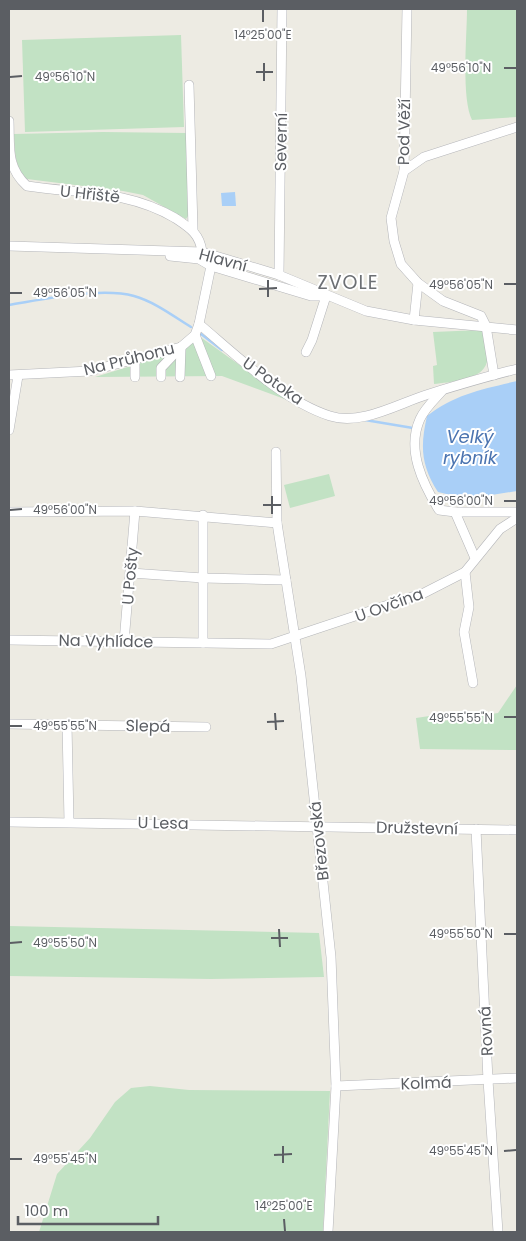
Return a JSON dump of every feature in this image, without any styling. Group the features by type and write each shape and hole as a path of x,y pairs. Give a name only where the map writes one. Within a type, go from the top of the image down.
{"street":[{"name":"Severní","path":"279,276 282,9"},
{"name":"Pod Věží","path":"407,9 404,171 391,218 401,264 418,283 443,302 481,316 486,326"},
{"path":"189,85 192,229 201,242 202,252"},
{"name":"U Hřiště","path":"9,120 11,164 16,176 27,186 121,196 156,207 192,229"},
{"path":"404,171 424,157 517,127"},
{"name":"Hlavní","path":"9,246 202,252 279,276 366,311 414,320 517,330"},
{"name":"Hlavní","path":"146,249 164,256 199,259 211,266 311,296 326,296"},
{"name":"Na Průhonu","path":"14,375 90,371 181,346 195,335 211,266"},
{"path":"414,320 418,283"},
{"path":"306,352 312,340 326,296"},
{"name":"U Potoka","path":"199,324 294,400 331,417 345,418 372,414 517,369"},
{"path":"486,326 494,375"},
{"path":"195,335 211,376"},
{"path":"161,376 161,368 181,346"},
{"path":"180,376 181,346"},
{"path":"135,359 135,376"},
{"path":"9,430 14,375"},
{"path":"442,391 419,420 416,446 420,476 439,510 455,512 517,512"},
{"name":"Březovská","path":"276,452 277,523 301,676 331,957 336,1086 328,1232"},
{"path":"9,512 135,511 277,523"},
{"name":"U Pošty","path":"124,642 135,511"},
{"path":"455,512 476,558"},
{"path":"203,516 203,643"},
{"name":"U Ovčína","path":"294,638 424,593 466,572 500,529 517,518"},
{"path":"466,572 469,606 464,632 472,683"},
{"path":"131,573 203,578 286,580"},
{"name":"Na Vyhlídce","path":"9,640 271,644 294,638"},
{"name":"Slepá","path":"9,724 206,727"},
{"path":"67,724 69,822"},
{"name":"U Lesa","path":"9,822 317,825"},
{"name":"Družstevní","path":"317,825 517,830"},
{"name":"Rovná","path":"476,829 488,1080 498,1232"},
{"name":"Kolmá","path":"336,1086 517,1078"}],"green space":[{"path":"467,9 517,9 517,117 472,120 466,82"},
{"path":"181,35 184,127 25,132 22,40"},
{"path":"187,133 188,216 186,219 143,195 27,179 17,164 14,134"},
{"path":"481,330 485,333 488,355 484,368 472,377 434,384 433,366 437,365 433,332"},
{"path":"199,336 290,401 222,376 95,377 183,350"},
{"path":"329,474 335,496 290,508 284,485"},
{"path":"517,685 517,750 420,749 416,718 436,715 443,721 498,713"},
{"path":"9,926 319,933 324,977 211,979 9,976"},
{"path":"150,1086 189,1090 330,1091 323,1232 39,1232 57,1174 90,1138 115,1102 131,1088"}],"water":[{"path":"235,192 236,206 222,206 221,193"},
{"name":"Velký rybník","path":"517,381 517,491 467,499 438,492 425,464 423,437 427,416 459,397"}],"waterway":[{"path":"9,305 89,293 121,294 134,296 149,302 191,327"},
{"path":"201,334 222,350"},
{"path":"365,420 413,428"}],"district":[{"name":"ZVOLE","path":"348,282"}]}
